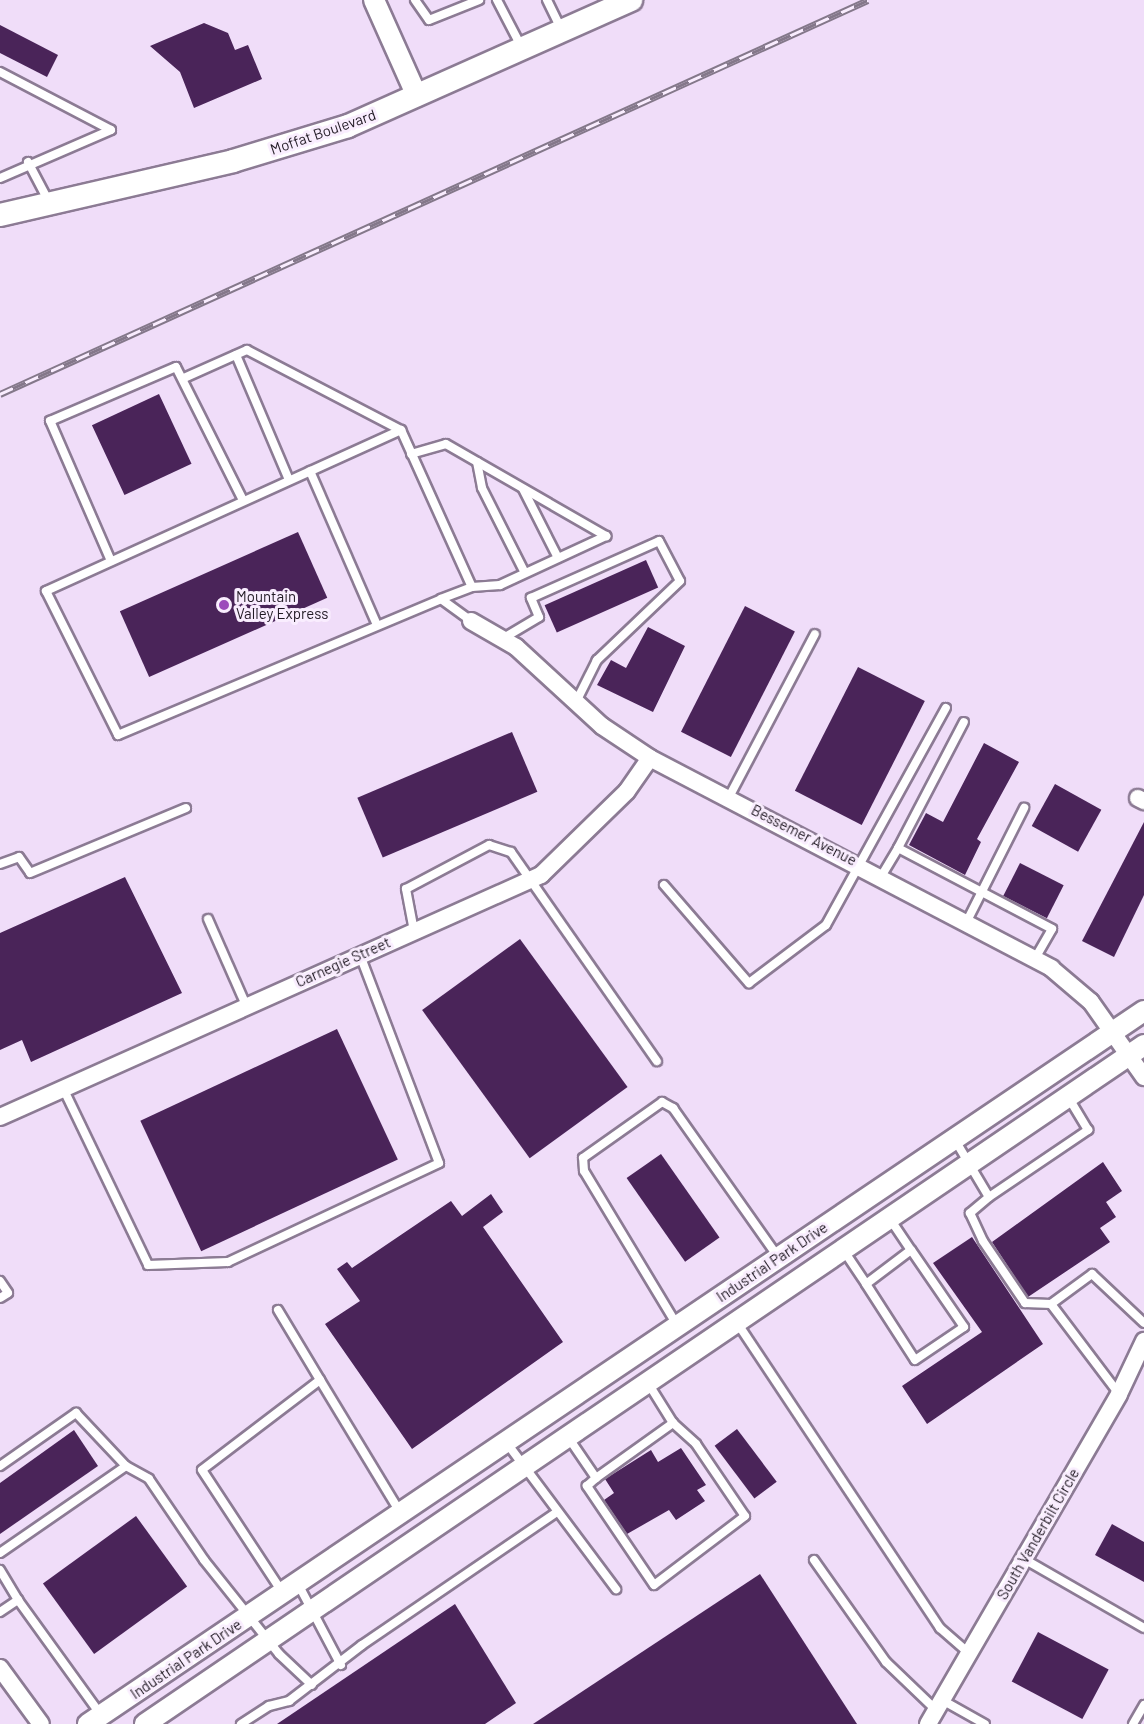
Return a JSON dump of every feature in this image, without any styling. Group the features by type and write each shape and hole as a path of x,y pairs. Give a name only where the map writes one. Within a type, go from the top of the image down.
{"main road":[{"name":"Moffat Boulevard","path":"0,215 48,200 233,161 348,126 631,0"}],"street":[{"path":"374,0 417,96"},
{"name":"Bessemer Avenue","path":"471,621 502,639 575,704 650,758 861,864 1035,958 1073,985 1114,1030 1137,1049"},
{"name":"Carnegie Street","path":"0,1117 246,1005 533,879 581,841 650,758"},
{"name":"Industrial Park Drive","path":"95,1720 954,1137 1144,1011"},
{"path":"1137,1049 1144,1077"},
{"name":"Industrial Park Drive","path":"145,1724 416,1539 738,1324 1137,1049"},
{"name":"South Vanderbilt Circle","path":"935,1711 1119,1394 1144,1341"},
{"path":"401,1512 416,1539"},
{"path":"290,1587 306,1614"},
{"path":"0,1668 41,1724"}],"lane":[{"path":"415,0 429,20 479,0"},
{"path":"497,0 522,49"},
{"path":"548,0 562,31"},
{"path":"0,72 111,130 28,162 0,178"},
{"path":"28,162 48,200"},
{"path":"184,378 247,350 401,430 472,587"},
{"path":"236,355 289,480"},
{"path":"111,561 50,421 176,367 184,378 243,500"},
{"path":"401,430 46,591 118,735 441,599 472,587 500,585 606,536 446,444 411,454"},
{"path":"477,462 482,488 525,573"},
{"path":"309,471 377,625"},
{"path":"523,488 558,558"},
{"path":"502,639 539,617 531,598 659,542 680,581 597,660 575,704"},
{"path":"441,599 471,621"},
{"path":"729,797 815,634"},
{"path":"664,885 750,983 826,925 946,708"},
{"path":"882,875 964,722"},
{"path":"0,864 19,857 30,873 186,808"},
{"path":"967,921 1024,808"},
{"path":"414,931 406,890 489,844 511,852 533,879 657,1061"},
{"path":"898,848 1052,929 1035,958"},
{"path":"208,919 246,1005"},
{"path":"63,1088 148,1265 228,1262 439,1163 360,955"},
{"path":"1068,1097 1088,1130 989,1197 970,1213 983,1241 1025,1303 1051,1304 1092,1274 1144,1323"},
{"path":"677,1326 584,1171 583,1158 662,1102 673,1108 778,1258"},
{"path":"954,1137 968,1165 989,1197"},
{"path":"844,1251 915,1360 964,1327 890,1219"},
{"path":"866,1284 911,1250"},
{"path":"0,1281 8,1293 0,1298"},
{"path":"1051,1304 1119,1394"},
{"path":"278,1310 401,1512"},
{"path":"738,1324 940,1628 969,1653"},
{"path":"290,1587 202,1470 320,1380"},
{"path":"648,1383 674,1422 696,1444 745,1516 654,1584 587,1486 674,1422"},
{"path":"0,1466 76,1413 126,1466 149,1479 204,1560 251,1614 268,1640 312,1685"},
{"path":"568,1437 596,1478"},
{"path":"506,1441 523,1467 616,1589"},
{"path":"0,1553 126,1466"},
{"path":"241,1724 312,1685 341,1665 362,1645 557,1512"},
{"path":"1024,1559 1144,1628"},
{"path":"814,1560 886,1662 935,1711 985,1724"},
{"path":"0,1570 95,1720"},
{"path":"0,1612 18,1600"},
{"path":"306,1614 324,1625 327,1645 341,1665"},
{"path":"1133,1724 1144,1705"}],"building":[{"path":"204,23 228,33 235,50 248,45 262,79 194,108 180,72 150,46"},
{"path":"0,25 58,55 47,77 0,53"},
{"path":"159,394 192,464 124,495 92,425"},
{"name":"Mountain Valley Express","path":"298,532 327,598 149,677 120,611"},
{"path":"646,560 658,587 557,633 545,605"},
{"path":"745,606 795,631 731,757 681,732"},
{"path":"648,627 685,646 653,712 597,685 611,660 626,668"},
{"path":"858,667 925,701 862,825 795,791"},
{"path":"512,732 537,792 383,857 357,798"},
{"path":"984,743 1019,762 977,839 981,842 965,875 909,845 926,813 943,822"},
{"path":"1055,784 1101,810 1078,852 1032,826"},
{"path":"1144,822 1144,895 1114,957 1082,941"},
{"path":"1020,863 1064,885 1047,918 1003,896"},
{"path":"125,877 182,993 31,1062 22,1040 0,1050 0,933"},
{"path":"520,939 628,1087 530,1158 422,1010"},
{"path":"337,1029 398,1160 201,1251 140,1121"},
{"path":"661,1154 720,1238 685,1262 627,1178"},
{"path":"1103,1162 1122,1191 1106,1202 1116,1217 1100,1228 1110,1242 1028,1297 992,1242"},
{"path":"491,1194 503,1212 483,1227 563,1342 412,1449 325,1324 360,1301 337,1269 347,1262 352,1268 451,1201 462,1216"},
{"path":"972,1237 1043,1344 927,1424 902,1386 982,1332 933,1263"},
{"path":"737,1429 777,1482 754,1499 715,1446"},
{"path":"74,1430 98,1466 0,1534 0,1483"},
{"path":"681,1448 706,1485 697,1490 705,1501 676,1520 669,1510 627,1534 604,1500 614,1493 605,1479 651,1450 658,1462"},
{"path":"136,1516 187,1586 94,1654 43,1584"},
{"path":"1112,1524 1144,1542 1144,1582 1095,1555"},
{"path":"760,1574 857,1724 533,1724"},
{"path":"455,1604 516,1703 485,1724 277,1724"},
{"path":"1038,1632 1109,1670 1082,1719 1012,1681"}],"railway":[{"path":"0,394 868,0"}],"place":[{"name":"Mountain Valley Express","path":"224,605"}]}
